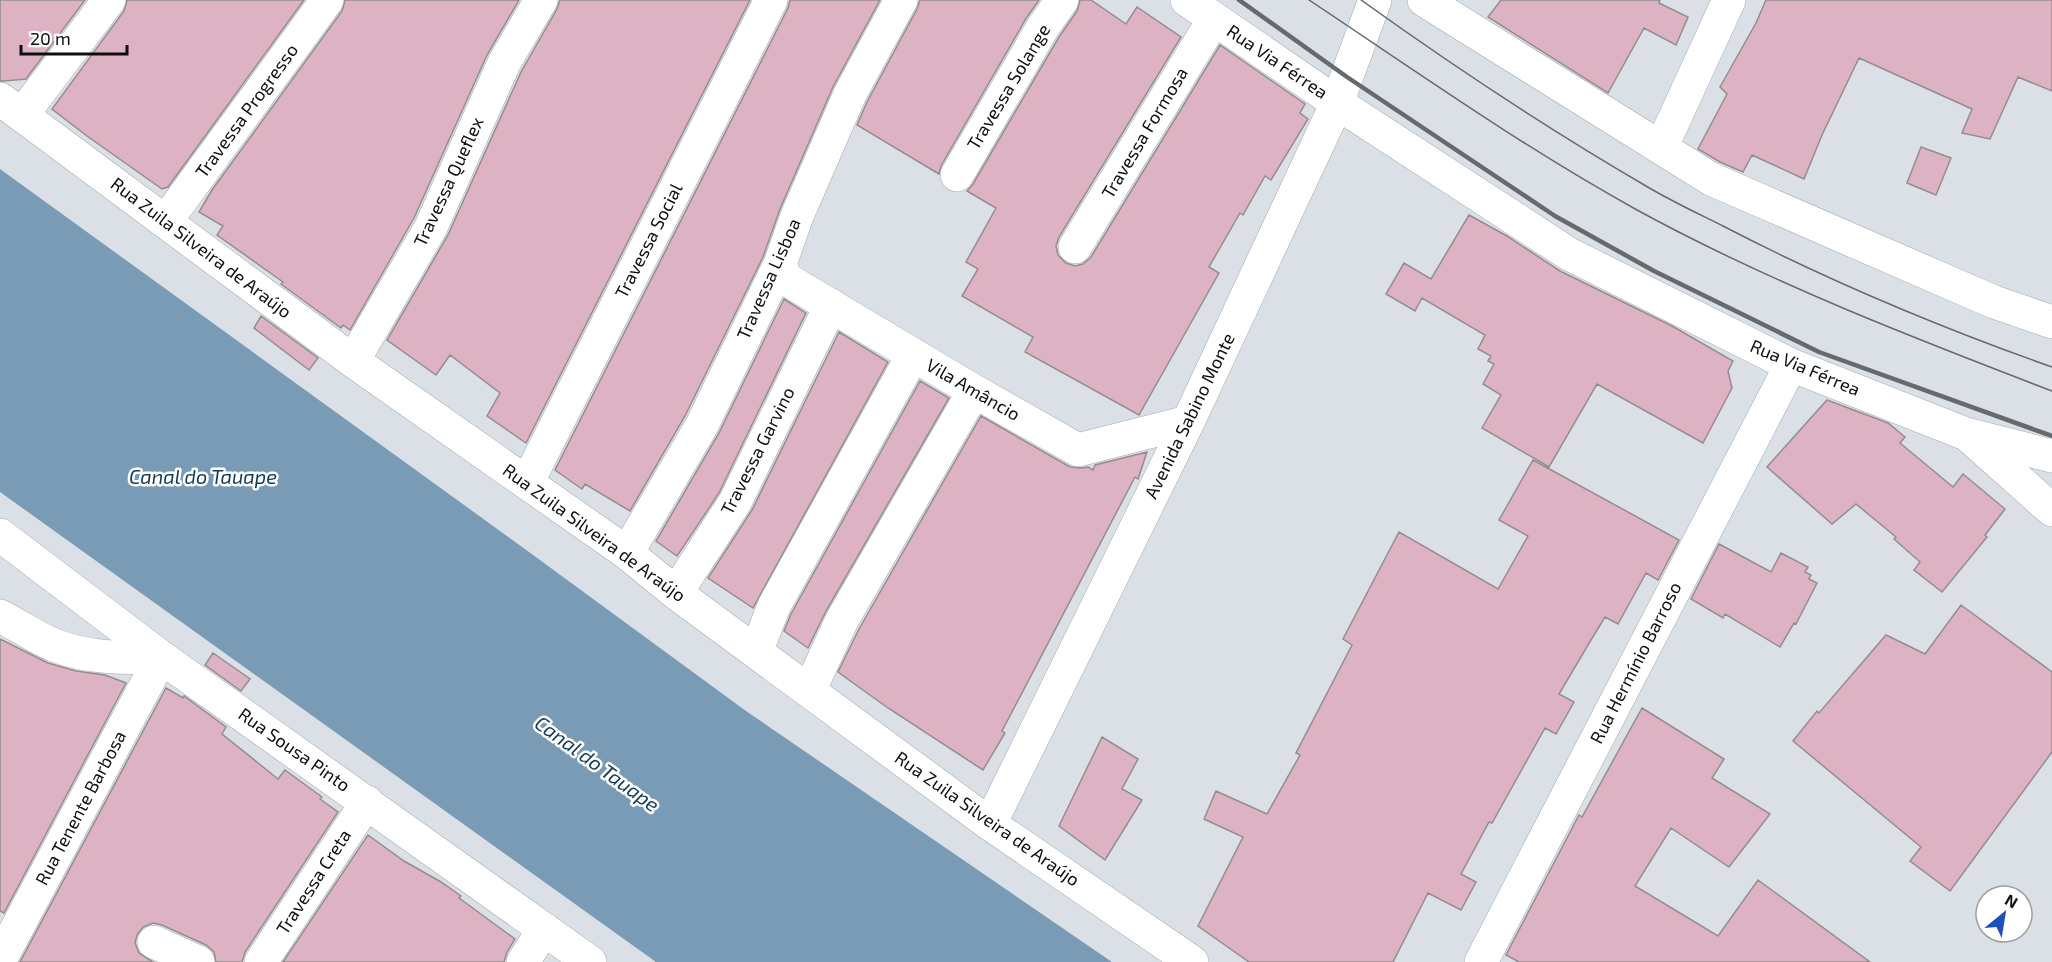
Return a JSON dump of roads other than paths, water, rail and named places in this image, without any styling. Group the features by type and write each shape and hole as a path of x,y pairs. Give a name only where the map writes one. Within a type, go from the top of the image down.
{"street":[{"path":"11,107 109,0"},
{"name":"Travessa Progresso","path":"166,221 327,0"},
{"name":"Travessa Queflex","path":"353,361 431,227 504,63 540,0"},
{"name":"Travessa Social","path":"527,483 771,0"},
{"name":"Travessa Lisboa","path":"627,553 702,425 780,264 797,216 850,94 901,0"},
{"name":"Travessa Solange","path":"957,175 1043,27 1062,0"},
{"name":"Rua Via Férrea","path":"1187,0 1337,103 1569,254 1791,365 1966,434 2052,456"},
{"name":"Avenida Sabino Monte","path":"990,824 1188,422 1337,103 1375,0"},
{"path":"1424,0 1711,179 1994,302 2052,322"},
{"path":"1661,148 1729,0"},
{"name":"Travessa Formosa","path":"1076,247 1214,19"},
{"name":"Rua Zuila Silveira de Araújo","path":"11,107 353,361 627,553 676,593 990,824 1192,962"},
{"name":"Vila Amâncio","path":"780,264 786,279 974,392 1078,450 1188,422"},
{"name":"Travessa Garvino","path":"676,593 735,502 831,305"},
{"path":"756,652 774,606 914,355"},
{"name":"Rua Hermínio Barroso","path":"1481,962 1791,365"},
{"path":"809,691 842,620 974,392"},
{"path":"1966,434 2052,510"},
{"name":"Rua Sousa Pinto","path":"0,536 161,657 590,962"},
{"path":"0,616 53,645 83,654 118,659 161,657"},
{"name":"Rua Tenente Barbosa","path":"0,960 161,657"},
{"name":"Travessa Creta","path":"261,962 367,802"},
{"path":"523,962 544,929"},
{"path":"154,942 198,962"}],"water":[{"name":"Canal do Tauape","path":"0,169 746,711 1112,962 656,962 0,492"}],"tram line":[{"path":"1309,0 1512,135 1637,210 1789,285 2052,391"},
{"path":"1361,0 1501,96 1665,197 1844,284 1968,336 2052,367"}],"railway":[{"path":"1239,0 1347,77 1555,216 1654,271 1819,352 2052,436"}]}
